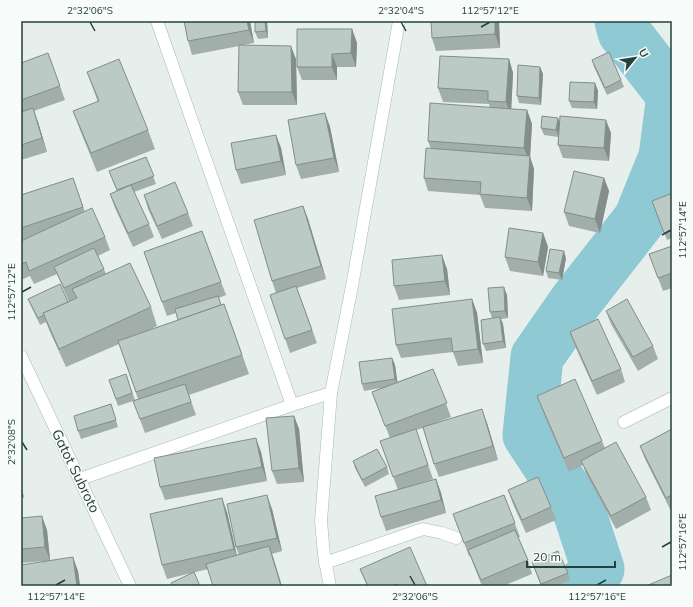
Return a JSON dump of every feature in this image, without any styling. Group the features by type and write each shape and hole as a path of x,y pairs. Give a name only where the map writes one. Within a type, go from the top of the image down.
{"street":[{"path":"157,21 292,405"},
{"path":"330,586 325,563 322,521 331,392 350,300 399,21"},
{"name":"Gatot Subroto","path":"21,356 130,586"},
{"path":"80,479 331,392"},
{"path":"624,422 672,398"},
{"path":"325,563 423,529 456,538"}],"building":[{"path":"184,21 247,21 249,30 188,41"},
{"path":"255,21 265,21 266,31 255,32"},
{"path":"431,21 495,21 495,34 432,38"},
{"path":"297,29 352,29 351,53 332,54 332,67 297,67"},
{"path":"239,45 291,46 292,92 238,92"},
{"path":"609,52 621,80 605,88 592,60"},
{"path":"48,53 60,86 21,100 21,63"},
{"path":"440,56 509,59 506,102 488,101 488,91 438,88"},
{"path":"119,59 148,130 91,153 73,111 99,101 87,72"},
{"path":"518,65 540,67 539,98 517,96"},
{"path":"570,82 595,83 594,102 569,101"},
{"path":"430,103 527,110 524,148 428,141"},
{"path":"33,108 42,138 21,145 21,112"},
{"path":"325,113 334,158 296,165 288,120"},
{"path":"542,116 558,118 556,130 541,128"},
{"path":"560,116 606,120 604,148 558,145"},
{"path":"276,135 281,161 236,170 231,143"},
{"path":"426,148 530,156 527,198 480,194 481,182 424,178"},
{"path":"146,157 154,176 117,190 109,171"},
{"path":"574,171 604,178 595,219 564,212"},
{"path":"73,178 83,207 21,228 21,195"},
{"path":"175,182 188,213 157,226 144,195"},
{"path":"131,185 149,224 128,233 110,194"},
{"path":"670,194 672,199 672,230 664,233 652,201"},
{"path":"303,206 321,266 272,281 254,220"},
{"path":"92,208 105,237 29,271 26,262 21,264 21,241"},
{"path":"509,228 543,233 538,262 505,257"},
{"path":"202,231 221,282 162,302 144,252"},
{"path":"672,246 672,273 658,278 649,254"},
{"path":"94,248 104,269 64,288 54,267"},
{"path":"550,249 564,251 559,273 546,271"},
{"path":"442,255 445,281 394,286 392,260"},
{"path":"130,263 151,307 59,349 43,313 77,298 72,289"},
{"path":"60,284 68,302 43,313 44,315 38,318 28,299"},
{"path":"296,286 312,330 285,339 270,295"},
{"path":"504,287 505,311 490,312 488,288"},
{"path":"218,296 221,305 178,320 175,309"},
{"path":"472,299 478,349 453,352 451,338 396,345 392,309"},
{"path":"627,299 653,346 633,357 606,311"},
{"path":"224,304 242,355 136,392 118,341"},
{"path":"500,317 503,341 483,344 481,320"},
{"path":"598,319 621,369 592,381 570,332"},
{"path":"392,358 395,379 362,384 359,362"},
{"path":"433,369 447,403 385,426 372,392"},
{"path":"126,374 132,393 116,399 109,380"},
{"path":"575,379 602,441 564,458 537,396"},
{"path":"185,384 191,402 140,419 133,401"},
{"path":"111,404 116,420 78,431 74,416"},
{"path":"482,409 493,446 434,464 423,427"},
{"path":"294,416 299,468 272,471 266,418"},
{"path":"416,429 428,465 393,477 380,441"},
{"path":"672,429 672,495 666,498 640,446"},
{"path":"256,438 262,467 160,487 154,458"},
{"path":"616,442 646,497 611,516 581,461"},
{"path":"377,449 387,467 362,480 353,461"},
{"path":"538,477 551,507 522,520 508,490"},
{"path":"436,479 441,500 381,517 375,496"},
{"path":"267,495 277,538 236,547 227,504"},
{"path":"504,495 515,523 464,543 453,514"},
{"path":"222,498 234,549 162,565 150,514"},
{"path":"42,516 45,547 21,549 21,518"},
{"path":"515,530 528,560 481,580 468,550"},
{"path":"269,546 281,586 213,586 206,564"},
{"path":"410,547 427,586 397,586 397,584 392,586 368,586 360,569"},
{"path":"558,551 568,573 541,584 532,562"},
{"path":"73,557 77,586 21,586 21,565"},
{"path":"194,572 200,586 173,586 171,583"},
{"path":"672,575 672,586 646,586"}],"waterway":[{"path":"621,21 624,32 672,94"},
{"path":"582,586 598,569 579,511 529,435 537,357 576,301 640,219 665,157 672,103"}]}
